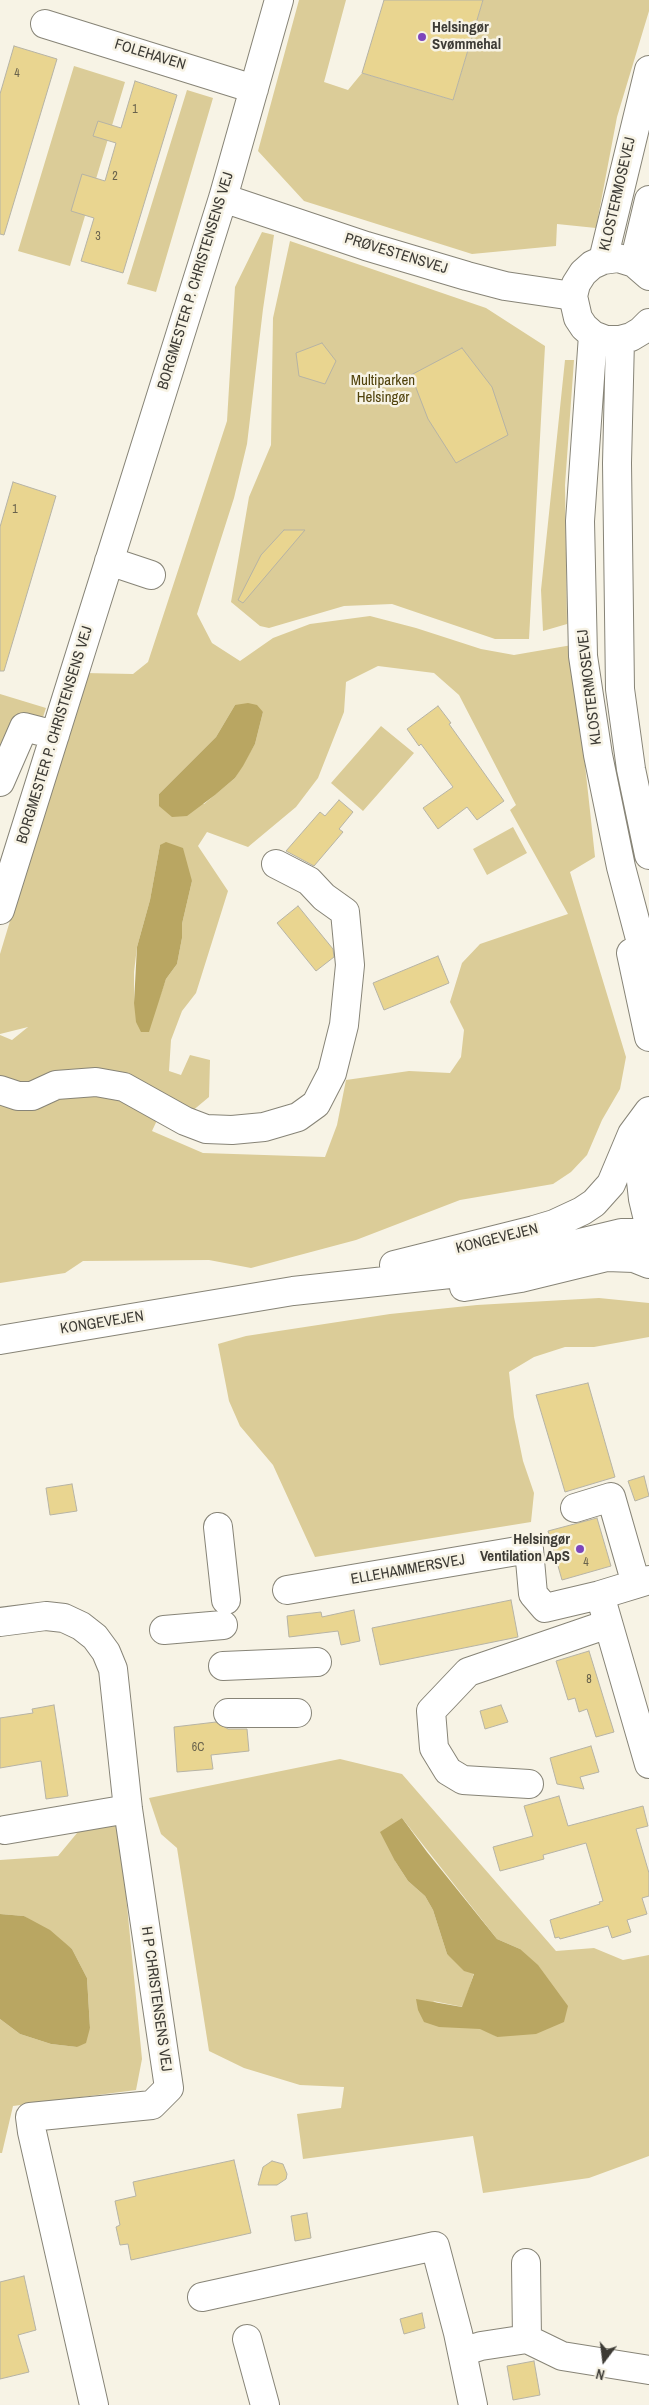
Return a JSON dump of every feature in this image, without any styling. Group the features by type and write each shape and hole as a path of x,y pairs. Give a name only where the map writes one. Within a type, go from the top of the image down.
{"main road":[{"name":"BORGMESTER P. CHRISTENSENS VEJ","path":"0,910 223,198 278,0"},
{"name":"FOLEHAVEN","path":"45,24 254,89"},
{"name":"KLOSTERMOSEVEJ","path":"603,260 649,70"},
{"name":"PRØVESTENSVEJ","path":"223,198 366,246 468,276 505,286 574,296"},
{"name":"KLOSTERMOSEVEJ","path":"641,270 649,200"},
{"path":"641,270 618,258 603,260 592,265 583,273 576,284 574,296 578,318 593,335 606,340 620,340 641,331 649,323"},
{"name":"KLOSTERMOSEVEJ","path":"593,335 580,521 583,656 598,755 621,867 649,973"},
{"name":"KLOSTERMOSEVEJ","path":"620,340 617,463 620,689 631,769 647,842"},
{"path":"110,561 150,575"},
{"path":"0,782 24,727 55,735"},
{"path":"0,1090 18,1096 32,1096 56,1085 96,1082 124,1087 185,1121 206,1129 232,1130 264,1127 298,1117 316,1104 332,1073 344,1025 350,964 345,912 324,898 309,880 276,864"},
{"path":"621,867 624,923 649,1037"},
{"path":"649,1116 640,1172 649,1224"},
{"name":"KONGEVEJEN","path":"293,1291 534,1230 569,1218 594,1203 612,1184 632,1134 649,1116"},
{"name":"KONGEVEJEN","path":"0,1340 293,1291 450,1274 621,1233 637,1233 649,1238"},
{"path":"293,1291 439,1292 521,1278 607,1257 634,1258 649,1264"},
{"path":"575,1508 611,1497 643,1582"},
{"path":"164,1630 224,1613 218,1527"},
{"name":"ELLEHAMMERSVEJ","path":"287,1590 529,1549 533,1594 545,1608 600,1595 643,1582"},
{"path":"600,1595 649,1764"},
{"name":"H P CHRISTENSENS VEJ","path":"0,1622 46,1616 64,1618 81,1626 95,1637 106,1652 113,1669 128,1809 169,2088 152,2105 30,2117 94,2405"},
{"path":"529,1784 463,1780 448,1771 434,1748 431,1710 468,1672 608,1624"},
{"path":"223,1666 317,1662"},
{"path":"228,1713 297,1713"},
{"path":"5,1830 128,1809"},
{"path":"202,2297 435,2246 462,2352 473,2405"},
{"path":"526,2263 527,2339"},
{"path":"247,2339 265,2405"},
{"path":"462,2352 481,2346 527,2339 562,2356 649,2370"}],"green space":[{"path":"299,0 346,0 324,82 348,90 362,73 453,100 483,0 649,0 649,11 617,117 596,228 557,224 556,246 472,254 304,201 258,151"},
{"path":"74,66 125,82 70,266 18,251"},
{"path":"187,90 213,98 156,292 127,284"},
{"path":"262,232 274,235 247,444 234,498 197,614 212,643 240,661 273,638 310,624 370,616 416,628 481,649 514,655 572,645 595,857 570,872 626,1057 620,1089 602,1120 587,1155 571,1172 553,1184 460,1200 356,1240 251,1268 209,1260 83,1261 65,1273 0,1283 0,1035 12,1040 28,1027 0,1034 0,954 85,673 133,674 148,662 227,421 235,287","holes":["378,666 434,673 459,695 516,805 510,810 568,914 480,944 462,963 450,1002 464,1030 461,1057 450,1073 409,1071 346,1080 337,1125 325,1157 203,1153 152,1131 166,1101 191,1112 209,1097 210,1060 190,1055 181,1075 169,1071 171,1040 182,1011 196,993 228,891 198,846 207,832 248,847 296,807 318,778 344,712 346,682","235,705 263,712 255,744 235,778 204,804 159,794 216,737","160,845 192,881 182,924 182,938 177,964 166,979 154,1013 134,1003 134,972 137,947 150,900"]},
{"name":"Multiparken Helsingør","path":"290,241 486,308 545,346 529,639 495,639 392,604 344,606 269,628 260,626 231,602 249,497 271,445 273,318"},
{"path":"565,360 574,360 565,485 567,624 543,631 541,590"},
{"path":"0,694 46,708 42,720 0,761"},
{"path":"381,726 414,753 363,811 331,783"},
{"path":"513,827 527,853 487,875 473,849"},
{"path":"599,1298 649,1303 649,1337 594,1347 565,1347 534,1357 509,1372 514,1417 523,1461 534,1493 531,1522 315,1557 273,1465 240,1426 229,1401 218,1344 246,1336 390,1314 477,1305"},
{"path":"340,1759 402,1774 556,1951 594,1948 623,1960 649,1955 649,2156 589,2178 483,2193 473,2136 303,2159 297,2114 341,2108 344,2087 300,2085 244,2068 209,2051 177,1848 161,1834 149,1798","holes":["402,1818 497,1939 520,1949 497,2037 433,2001 463,2007 474,1973 447,1954 433,1910 425,1896 408,1881 395,1861"]},
{"path":"119,1824 142,2059 136,2090 13,2106 2,2153 0,2153 0,2019 20,2034 51,2044 77,2047 90,2028 87,1978 72,1949 24,1916 0,1914 0,1860 58,1856 82,1827"}],"shaded area":[{"path":"248,703 257,705 263,712 255,744 235,778 187,816 172,817 159,806 159,794 216,737 235,705"},
{"path":"166,842 183,848 192,881 182,924 182,938 177,964 166,979 149,1032 141,1032 136,1022 134,1003 137,947 150,900 160,845"},
{"path":"402,1818 497,1939 520,1949 538,1965 568,2006 564,2022 536,2034 497,2037 480,2029 439,2027 424,2022 418,2010 416,1999 462,2007 474,1974 464,1971 447,1954 433,1910 425,1896 408,1881 380,1832"},
{"path":"0,1914 24,1916 50,1930 72,1949 87,1978 90,2028 86,2043 77,2047 51,2044 20,2034 0,2019"}],"building":[{"name":"Helsingør Svømmehal","path":"384,0 483,0 453,100 362,73"},
{"path":"14,46 57,59 4,235 0,234 0,94"},
{"path":"135,81 177,95 123,273 81,261 94,218 71,211 82,174 105,181 116,143 93,136 98,121 121,128"},
{"path":"322,343 336,361 325,384 299,376 296,353"},
{"path":"462,348 492,387 508,435 456,463 428,419 411,375"},
{"path":"13,482 56,496 4,671 0,671 0,527"},
{"path":"284,530 305,530 243,603 238,600 261,555"},
{"path":"438,706 504,801 477,820 467,807 438,829 423,808 453,787 421,744 419,746 407,729"},
{"path":"339,800 353,812 339,829 343,832 314,866 286,851 320,812 325,816"},
{"path":"298,906 333,949 334,957 316,971 277,923"},
{"path":"438,956 449,983 384,1010 373,983"},
{"path":"588,1383 615,1477 565,1492 536,1395"},
{"path":"644,1476 649,1496 635,1501 628,1481"},
{"path":"72,1484 77,1511 50,1515 46,1488"},
{"name":"Helsingør Ventilation ApS","path":"597,1518 611,1566 562,1580 548,1531"},
{"path":"511,1600 518,1637 380,1665 372,1628"},
{"path":"354,1610 360,1641 341,1645 338,1631 289,1637 287,1616 321,1612 322,1617"},
{"path":"589,1651 614,1732 596,1737 587,1709 579,1712 575,1698 568,1700 556,1661"},
{"path":"54,1705 68,1796 46,1799 41,1761 0,1768 0,1718 33,1713 32,1709"},
{"path":"501,1705 508,1722 485,1729 480,1711"},
{"path":"216,1722 228,1729 247,1729 249,1751 211,1755 213,1769 177,1772 174,1727"},
{"path":"591,1746 599,1772 580,1777 584,1789 557,1784 550,1758"},
{"path":"559,1796 568,1826 643,1806 648,1826 636,1829 649,1873 649,1896 642,1898 647,1914 627,1920 631,1932 612,1938 608,1926 560,1939 559,1937 555,1938 550,1920 600,1904 599,1902 603,1901 586,1843 543,1855 544,1859 500,1871 493,1847 533,1836 524,1806"},
{"path":"234,2160 251,2233 131,2260 128,2244 120,2245 116,2227 120,2225 115,2201 136,2196 133,2182"},
{"path":"272,2161 283,2164 287,2174 286,2179 277,2185 258,2185 263,2167"},
{"path":"307,2213 311,2238 295,2241 291,2216"},
{"path":"24,2276 36,2330 18,2335 29,2372 0,2379 0,2282"},
{"path":"422,2313 425,2328 404,2334 400,2319"},
{"path":"534,2361 540,2395 513,2400 507,2366"}],"place":[{"name":"Helsingør Svømmehal","path":"422,37"},
{"name":"Helsingør Ventilation ApS","path":"580,1549"}]}
